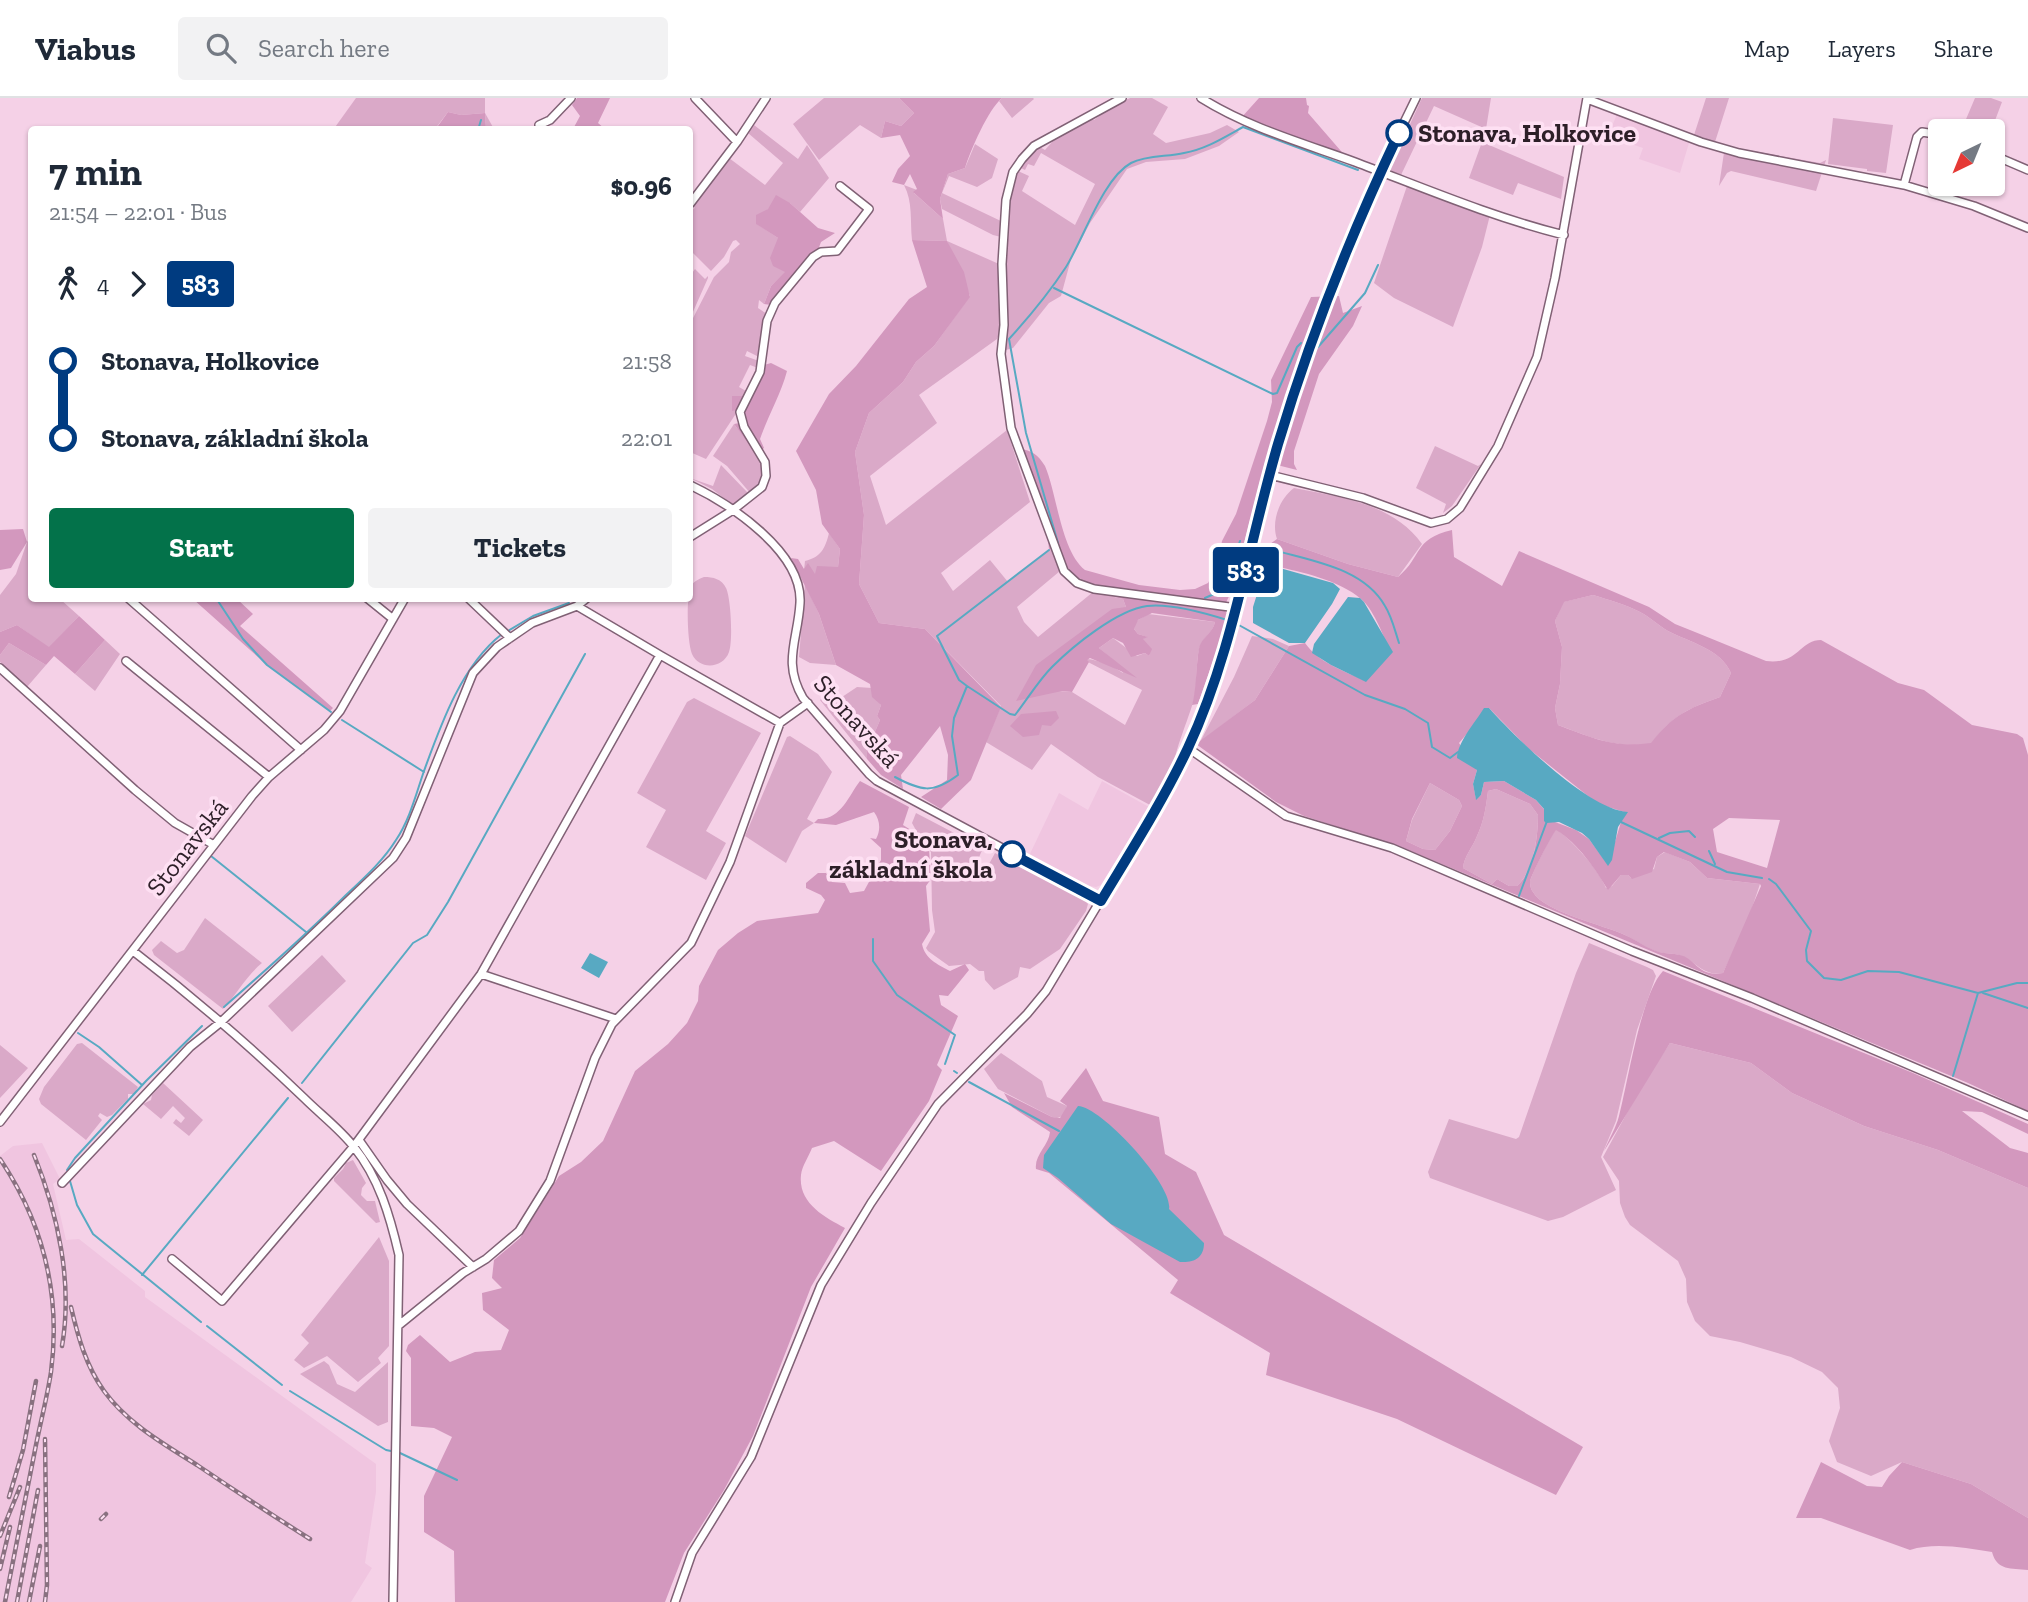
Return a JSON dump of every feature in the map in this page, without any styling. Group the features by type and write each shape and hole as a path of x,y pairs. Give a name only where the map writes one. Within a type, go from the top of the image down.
{"street":[{"path":"540,125 550,120 571,98"},
{"path":"695,98 737,142"},
{"path":"693,200 766,98"},
{"path":"1122,98 1034,146 1021,159 1008,185 1002,252 1004,326 1001,354 1011,428 1064,570 1077,583 1094,589 1140,597 1237,608"},
{"path":"1201,98 1233,116 1293,141 1512,222 1564,235"},
{"path":"675,1602 692,1553 751,1457 821,1285 871,1203 938,1104 1034,1006 1064,964 1188,748 1211,690 1237,608 1270,475 1323,306 1380,173 1416,98"},
{"path":"1270,475 1363,498 1431,523 1447,519 1460,508 1498,446 1537,357 1564,235 1587,99 1701,142 1740,153 1904,185 1975,206 2028,228"},
{"path":"1904,185 1917,137 1922,132 1928,133"},
{"path":"2006,161 2028,170"},
{"path":"693,535 733,510 762,487 766,476 765,462 744,427 740,412 760,372 767,321 775,303 813,257 821,252 837,251 869,209 840,186"},
{"name":"Stonavská","path":"693,487 733,510 774,546 793,569 799,585 800,603 791,668 796,684 808,703 869,774 913,802 1101,901"},
{"path":"133,602 301,750"},
{"path":"372,602 393,619"},
{"name":"Stonavská","path":"0,1122 269,777 324,730 340,711 403,602"},
{"path":"472,602 510,638"},
{"path":"62,1183 190,1047 221,1022 393,858 406,838 473,673 497,647 532,623 582,602"},
{"path":"577,606 780,723"},
{"path":"172,1259 222,1301 356,1143 481,974 660,654"},
{"path":"126,661 269,777"},
{"path":"0,668 135,790 175,823 214,845"},
{"path":"399,1325 519,1231 550,1181 595,1058 616,1019 691,943 730,862 780,723 808,703"},
{"path":"1188,748 1286,816 1392,848 2028,1116"},
{"path":"133,951 221,1022 356,1143 407,1204 473,1267"},
{"path":"481,974 616,1019"},
{"path":"356,1143 391,1219 399,1255 393,1602"}],"shaded area":[{"path":"356,98 485,98 485,113 461,115 448,112 437,126 336,126"},
{"path":"577,98 610,98 598,123 602,126 575,126 580,116 572,105"},
{"path":"824,98 899,98 914,113 901,126 885,121 881,138 860,125 819,160 793,124"},
{"path":"899,98 1002,98 986,120 965,168 948,174 940,199 943,219 913,192 917,189 910,174 904,185 892,182 898,169 910,156 900,135 881,138 885,121 901,126 914,113"},
{"path":"1002,98 1034,99 1012,118 999,101"},
{"path":"1130,98 1152,98 1168,107 1153,134 1166,143 1210,133 1227,125 1239,132 1219,146 1185,159 1146,162 1127,169 1090,223 1071,259 1061,296 1049,303 1013,348 1006,350 1002,267 1010,184 1018,171 1029,176 1022,191 1075,225 1095,184 1041,153 1034,166 1028,164 1025,170 1019,167 1038,146 1045,150 1052,142 1050,141 1091,117 1094,120 1102,114 1101,111"},
{"path":"1259,98 1306,98 1308,113 1347,158 1241,118"},
{"path":"1422,98 1491,98 1486,129 1434,106 1401,175 1388,169 1388,163 1400,146"},
{"path":"1706,98 1729,98 1715,142 1694,135"},
{"path":"1975,98 1991,98 2002,102 1996,119 1966,119"},
{"path":"448,112 461,115 485,113 486,126 438,126"},
{"path":"485,113 492,126 486,126"},
{"path":"1617,114 1689,143 1680,173 1639,159 1643,148 1608,136"},
{"path":"1833,118 1893,125 1886,173 1828,164"},
{"path":"754,125 798,159 807,145 829,178 800,212 790,203 768,209 757,224 778,238 786,272 771,286 764,304 759,300 758,308 767,314 759,357 747,351 745,356 759,361 758,368 750,365 739,387 746,391 744,397 733,396 739,409 706,459 693,453 693,318 714,277 729,262 731,252 740,244 736,240 733,241 724,257 711,271 693,253 693,206 729,158 765,185 783,163 748,133"},
{"path":"1482,142 1564,177 1561,199 1518,183 1513,195 1469,178"},
{"path":"975,144 998,159 992,178 977,187 949,176 942,193 1003,222 1001,237 942,209 940,199 948,174 965,168"},
{"path":"1725,146 1820,163 1826,160 1816,191 1731,171 1719,186"},
{"path":"904,185 917,190 914,193 943,219 947,241 912,240 910,205"},
{"path":"1407,186 1490,215 1482,247 1453,327 1394,298 1374,283"},
{"path":"776,195 790,203 818,228 835,233 821,242 815,258 778,306 764,304 771,286 785,272 773,266 770,258 778,238 756,224 756,215 768,209"},
{"path":"912,240 947,241 964,272 970,297 934,346 916,362 903,382 869,413 855,452 864,515 859,584 879,623 925,629 1001,707 971,780 941,809 921,797 947,780 948,755 940,726 901,775 903,789 881,775 867,759 867,745 880,720 877,716 881,705 872,697 870,684 836,665 819,614 791,558 798,559 804,569 808,563 815,574 817,566 838,567 840,549 822,524 816,490 796,451 829,394 856,366 909,299 927,287"},
{"path":"947,241 999,264 1001,329 997,339 919,395 937,423 870,476 886,525 1007,430 1030,502 941,573 953,591 990,560 1008,582 1051,549 1060,571 1017,607 1024,622 1038,637 1093,592 1123,599 1126,607 1059,691 1072,692 1125,725 1142,690 1086,661 1087,659 1106,664 1123,673 1119,665 1099,648 1113,638 1137,656 1145,653 1149,656 1151,649 1142,639 1147,637 1138,634 1134,629 1135,622 1148,614 1215,622 1199,649 1194,699 1175,761 1150,805 1098,777 1051,744 1032,770 986,742 1001,706 925,629 879,623 859,584 864,515 855,452 869,413 903,382 916,362 934,346 970,296"},
{"path":"695,269 705,279 708,278 693,312"},
{"path":"1339,296 1343,313 1362,306 1353,326 1319,374 1294,451 1297,470 1265,462 1232,590 1223,609 1229,615 1198,704 1192,705 1200,645 1215,622 1152,613 1138,620 1134,629 1138,634 1148,637 1143,639 1152,649 1149,656 1145,653 1131,657 1123,643 1113,638 1099,648 1137,678 1090,658 1072,692 1062,691 1016,701 1036,665 1112,609 1126,607 1123,599 1087,590 1064,574 1051,549 1049,550 1046,516 1019,449 1034,454 1045,466 1070,550 1085,570 1139,585 1180,590 1195,589 1208,583 1218,564 1222,541 1236,514 1267,421 1272,402 1271,380 1311,297"},
{"path":"771,363 787,371 760,439 764,448 756,454 734,424 745,422 744,408 732,411 732,396 744,396 764,365"},
{"path":"734,424 754,449 763,467 759,485 751,494 727,466 713,456"},
{"path":"1435,446 1478,466 1481,464 1452,506 1443,513 1446,504 1416,488"},
{"path":"721,465 748,493 734,506 712,489 693,479 713,486"},
{"path":"1294,488 1347,499 1381,511 1410,530 1422,544 1398,577 1348,564 1277,539 1275,525 1278,511 1284,498"},
{"path":"23,529 27,542 11,568 0,570 0,530"},
{"path":"1452,530 1454,557 1502,586 1519,551 1649,607 1675,624 1766,661 1785,659 1808,644 1821,640 1898,683 1924,690 1972,725 2017,734 2023,738 2028,755 2028,1111 1968,1083 1401,847 1304,816 1276,802 1196,744 1255,700 1289,646 1305,643 1325,661 1366,681 1388,647 1373,615 1361,599 1331,582 1274,566 1270,544 1277,539 1348,564 1398,577 1424,543","holes":["1593,595 1617,602 1640,612 1668,631 1704,647 1720,658 1731,673 1720,697 1681,714 1651,743 1614,743 1558,725 1555,708 1560,684 1562,647 1555,621 1564,602","1489,708 1529,749 1588,796 1599,804 1624,812 1608,865 1589,839 1576,830 1555,822 1536,800 1504,781 1484,782 1481,795 1476,799 1473,784 1477,770 1459,743","1430,783 1459,800 1462,806 1450,831 1435,850 1423,849 1406,841 1412,819","1496,789 1530,804 1538,815 1531,863 1517,886 1509,886 1497,879 1492,884 1463,868 1481,825 1488,791","1729,818 1780,820 1767,868 1717,852 1713,829","1556,830 1572,842 1608,890 1621,875 1628,875 1632,879 1652,872 1657,857 1664,852 1690,862 1707,878 1760,884 1723,973 1708,973 1685,957 1654,950 1625,935 1561,912 1539,899 1530,882"]},
{"path":"829,533 840,549 838,567 815,575 804,570 805,561 822,552"},
{"path":"27,542 28,602 63,602 79,616 49,648 17,625 0,632 0,595 16,574"},
{"path":"698,579 717,579 728,593 731,639 729,652 722,662 717,664 700,663 690,648 688,602 693,602 693,584"},
{"path":"805,584 819,614 836,665 810,663 799,657"},
{"path":"1593,595 1634,609 1668,631 1704,647 1720,658 1731,673 1720,697 1681,714 1666,726 1651,744 1614,743 1558,725 1555,708 1560,684 1562,647 1555,621 1563,602"},
{"path":"196,602 240,602 253,614 240,626 333,708 330,711 268,666"},
{"path":"79,616 105,640 75,674 54,656 46,665 9,643 0,655 0,632 17,625 49,647"},
{"path":"1252,636 1273,639 1289,646 1255,700 1200,742 1234,677"},
{"path":"105,640 120,654 95,691 75,674"},
{"path":"9,643 46,665 27,687 0,662 0,655"},
{"path":"857,687 872,688 881,705 877,716 880,720 867,745 867,759 820,700 826,695 842,697"},
{"path":"694,698 761,733 706,831 726,843 706,880 646,847 666,810 637,793 687,702"},
{"path":"1056,711 1059,718 1051,726 1042,725 1039,735 1023,737 1010,726 1021,714"},
{"path":"790,736 818,754 832,772 807,819 814,823 802,831 786,863 745,836 787,737"},
{"path":"860,781 909,807 903,825 914,832 915,840 929,849 931,879 926,886 930,931 922,944 932,960 950,971 965,964 969,970 948,996 939,995 941,1005 958,1016 937,1065 942,1070 929,1101 881,1171 834,1141 812,1148 801,1175 804,1194 821,1214 845,1228 811,1287 753,1436 724,1490 684,1553 665,1602 455,1602 454,1551 424,1532 424,1496 452,1437 434,1428 411,1426 411,1358 406,1351 408,1345 420,1335 450,1362 475,1352 501,1350 509,1330 483,1310 482,1293 502,1288 492,1278 494,1260 520,1238 559,1176 581,1162 603,1141 635,1071 668,1044 687,1023 698,1001 699,986 718,950 757,921 818,913 825,900 806,888 806,883 818,873 826,873 832,882 845,883 850,893 864,891 881,860 881,848 870,838 876,839 879,832 879,822 874,812 836,825 814,823 838,811"},
{"path":"1102,781 1149,807 1101,885 1096,887 1079,884 1028,858 1059,793 1088,810"},
{"path":"1430,783 1459,800 1462,806 1450,831 1435,850 1423,849 1406,841 1412,820"},
{"path":"1496,789 1530,804 1538,815 1536,843 1531,862 1523,880 1517,886 1509,886 1497,879 1492,884 1463,868 1481,825 1488,791"},
{"path":"916,813 983,848 974,869 983,875 995,853 1084,899 1088,904 1086,911 1060,949 1030,969 1020,967 1018,977 994,990 985,980 984,971 979,971 970,964 949,966 928,951 926,948 935,932 931,852 912,823"},
{"path":"1556,829 1584,856 1606,888 1612,886 1621,875 1631,878 1654,869 1657,857 1665,852 1690,862 1707,878 1760,884 1748,920 1723,973 1710,973 1685,957 1661,953 1625,935 1561,912 1539,899 1530,882"},
{"path":"205,918 262,963 223,1009 154,955 152,950 161,941 177,953 184,950"},
{"path":"1589,943 1647,967 1653,970 1656,976 1637,1030 1616,1121 1601,1157 1616,1190 1563,1217 1548,1221 1430,1178 1428,1172 1449,1119 1516,1139 1519,1137"},
{"path":"322,955 346,981 292,1032 268,1006"},
{"path":"1663,971 1913,1073 2028,1124 2028,1134 1982,1112 1962,1111 2010,1148 2028,1153 2028,1188 1938,1150 1864,1126 1792,1093 1751,1063 1670,1043 1604,1151 1619,1116 1648,999"},
{"path":"82,1043 138,1087 134,1094 128,1094 128,1099 112,1115 107,1117 100,1113 98,1116 102,1120 86,1140 41,1104 39,1099 44,1087 77,1044"},
{"path":"1670,1043 1751,1063 1792,1093 1864,1126 1938,1150 2028,1188 2028,1518 1971,1484 1902,1462 1871,1476 1837,1462 1829,1441 1840,1408 1838,1388 1822,1372 1791,1357 1710,1336 1695,1321 1687,1302 1686,1279 1678,1261 1630,1225 1620,1203 1619,1181 1603,1157 1641,1087"},
{"path":"0,1045 28,1068 0,1098"},
{"path":"1001,1053 1042,1081 1047,1097 1067,1106 1063,1116 1052,1117 998,1089 984,1069"},
{"path":"1086,1068 1103,1101 1159,1117 1165,1154 1196,1172 1224,1235 1583,1447 1556,1495 1397,1419 1266,1375 1270,1353 1170,1293 1178,1280 1049,1173 1036,1169 1037,1159 1050,1132 1012,1107 1004,1093 1052,1117 1060,1118 1067,1106 1060,1101"},
{"path":"163,1083 203,1120 189,1136 173,1123 176,1119 181,1123 185,1118 173,1106 161,1119 143,1104 151,1100"},
{"path":"42,1143 60,1179 53,1184 66,1240 79,1239 145,1291 145,1297 376,1464 376,1492 365,1563 372,1568 351,1602 0,1602 0,1156 13,1146"},
{"path":"353,1160 366,1183 361,1195 367,1201 375,1201 380,1222 376,1223 334,1181 346,1163"},
{"path":"379,1237 389,1261 389,1346 378,1358 381,1363 358,1382 327,1356 304,1368 294,1360 309,1343 301,1335"},
{"path":"324,1361 329,1365 337,1384 355,1392 388,1362 388,1422 378,1426 300,1374"},
{"path":"1821,1462 1867,1486 1882,1487 1902,1462 1971,1484 2028,1518 2028,1570 2001,1566 1992,1552 1940,1546 1910,1550 1821,1518 1796,1518"}],"water":[{"path":"1269,565 1333,583 1340,589 1305,643 1289,643 1253,623 1253,607 1265,569"},
{"path":"1348,597 1360,598 1364,602 1393,652 1366,682 1312,653 1314,644"},
{"path":"1484,708 1489,708 1534,753 1574,786 1593,799 1628,812 1618,827 1612,860 1608,866 1582,833 1559,822 1546,823 1544,809 1536,800 1504,781 1484,782 1481,795 1476,800 1473,784 1477,770 1457,758 1464,739"},
{"path":"590,953 608,962 599,978 581,968"},
{"path":"1078,1106 1103,1119 1149,1167 1168,1198 1169,1209 1204,1243 1200,1256 1190,1262 1180,1262 1111,1224 1043,1168 1044,1155"}],"waterway":[{"path":"479,126 481,120"},
{"path":"1058,543 1026,433 1009,339 1066,267 1111,182 1131,163 1200,149 1243,127 1358,170"},
{"path":"1318,347 1365,293 1378,265"},
{"path":"1054,288 1273,394 1277,393 1301,343"},
{"path":"1205,598 1223,590 1240,541"},
{"path":"1270,549 1334,567 1363,582 1385,606 1399,643"},
{"path":"967,686 959,680 937,636 1049,550"},
{"path":"219,602 243,639 267,665 331,712"},
{"path":"508,631 533,616 569,603"},
{"path":"895,777 920,788 934,788 958,775 952,736 954,718 967,686 1015,715 1052,667 1096,630 1122,614 1147,606 1167,606 1227,620"},
{"path":"1237,624 1365,695 1405,709 1428,723 1432,747 1450,758 1458,752"},
{"path":"224,1007 316,924 391,848 409,815 454,696 475,662 502,634"},
{"path":"302,1083 413,943 427,935 448,902 585,654"},
{"path":"342,720 424,772"},
{"path":"1519,896 1547,821"},
{"path":"1621,822 1727,872 1762,878"},
{"path":"1659,838 1670,833 1689,831 1695,837"},
{"path":"1709,851 1715,864"},
{"path":"211,856 306,932"},
{"path":"1769,879 1776,884 1811,931 1806,950 1807,961 1824,978 1841,980 1868,971 1899,972 1978,993 2017,983 2028,983"},
{"path":"873,939 873,961 897,995 955,1035 945,1064"},
{"path":"1953,1076 1978,993"},
{"path":"1983,993 2028,1008"},
{"path":"67,1170 146,1081 202,1026"},
{"path":"78,1033 99,1047 142,1085"},
{"path":"969,1082 1059,1131"},
{"path":"142,1275 288,1098"},
{"path":"70,1181 77,1205 93,1234 201,1322"},
{"path":"207,1326 282,1385"},
{"path":"290,1391 391,1451"},
{"path":"400,1453 457,1480"}],"railway":[{"path":"34,1155 50,1201 61,1249 66,1298 62,1346"},
{"path":"0,1159 28,1208 38,1234 51,1288 53,1315 51,1372 5,1602"},
{"path":"71,1307 92,1372 124,1414 159,1441 310,1539"},
{"path":"9,1497 23,1450 36,1381"},
{"path":"45,1439 45,1602"},
{"path":"0,1536 20,1487"},
{"path":"17,1602 38,1490"},
{"path":"101,1519 106,1514"},
{"path":"0,1569 10,1527"},
{"path":"29,1602 40,1546"}],"bus line":[{"name":"583","path":"1012,854 1101,901 1188,748 1230,632 1278,445 1323,306 1375,182 1399,133"}],"place":[{"name":"Stonava, Holkovice","path":"1399,133"},
{"name":"Stonava, základní škola","path":"1012,854"}]}
